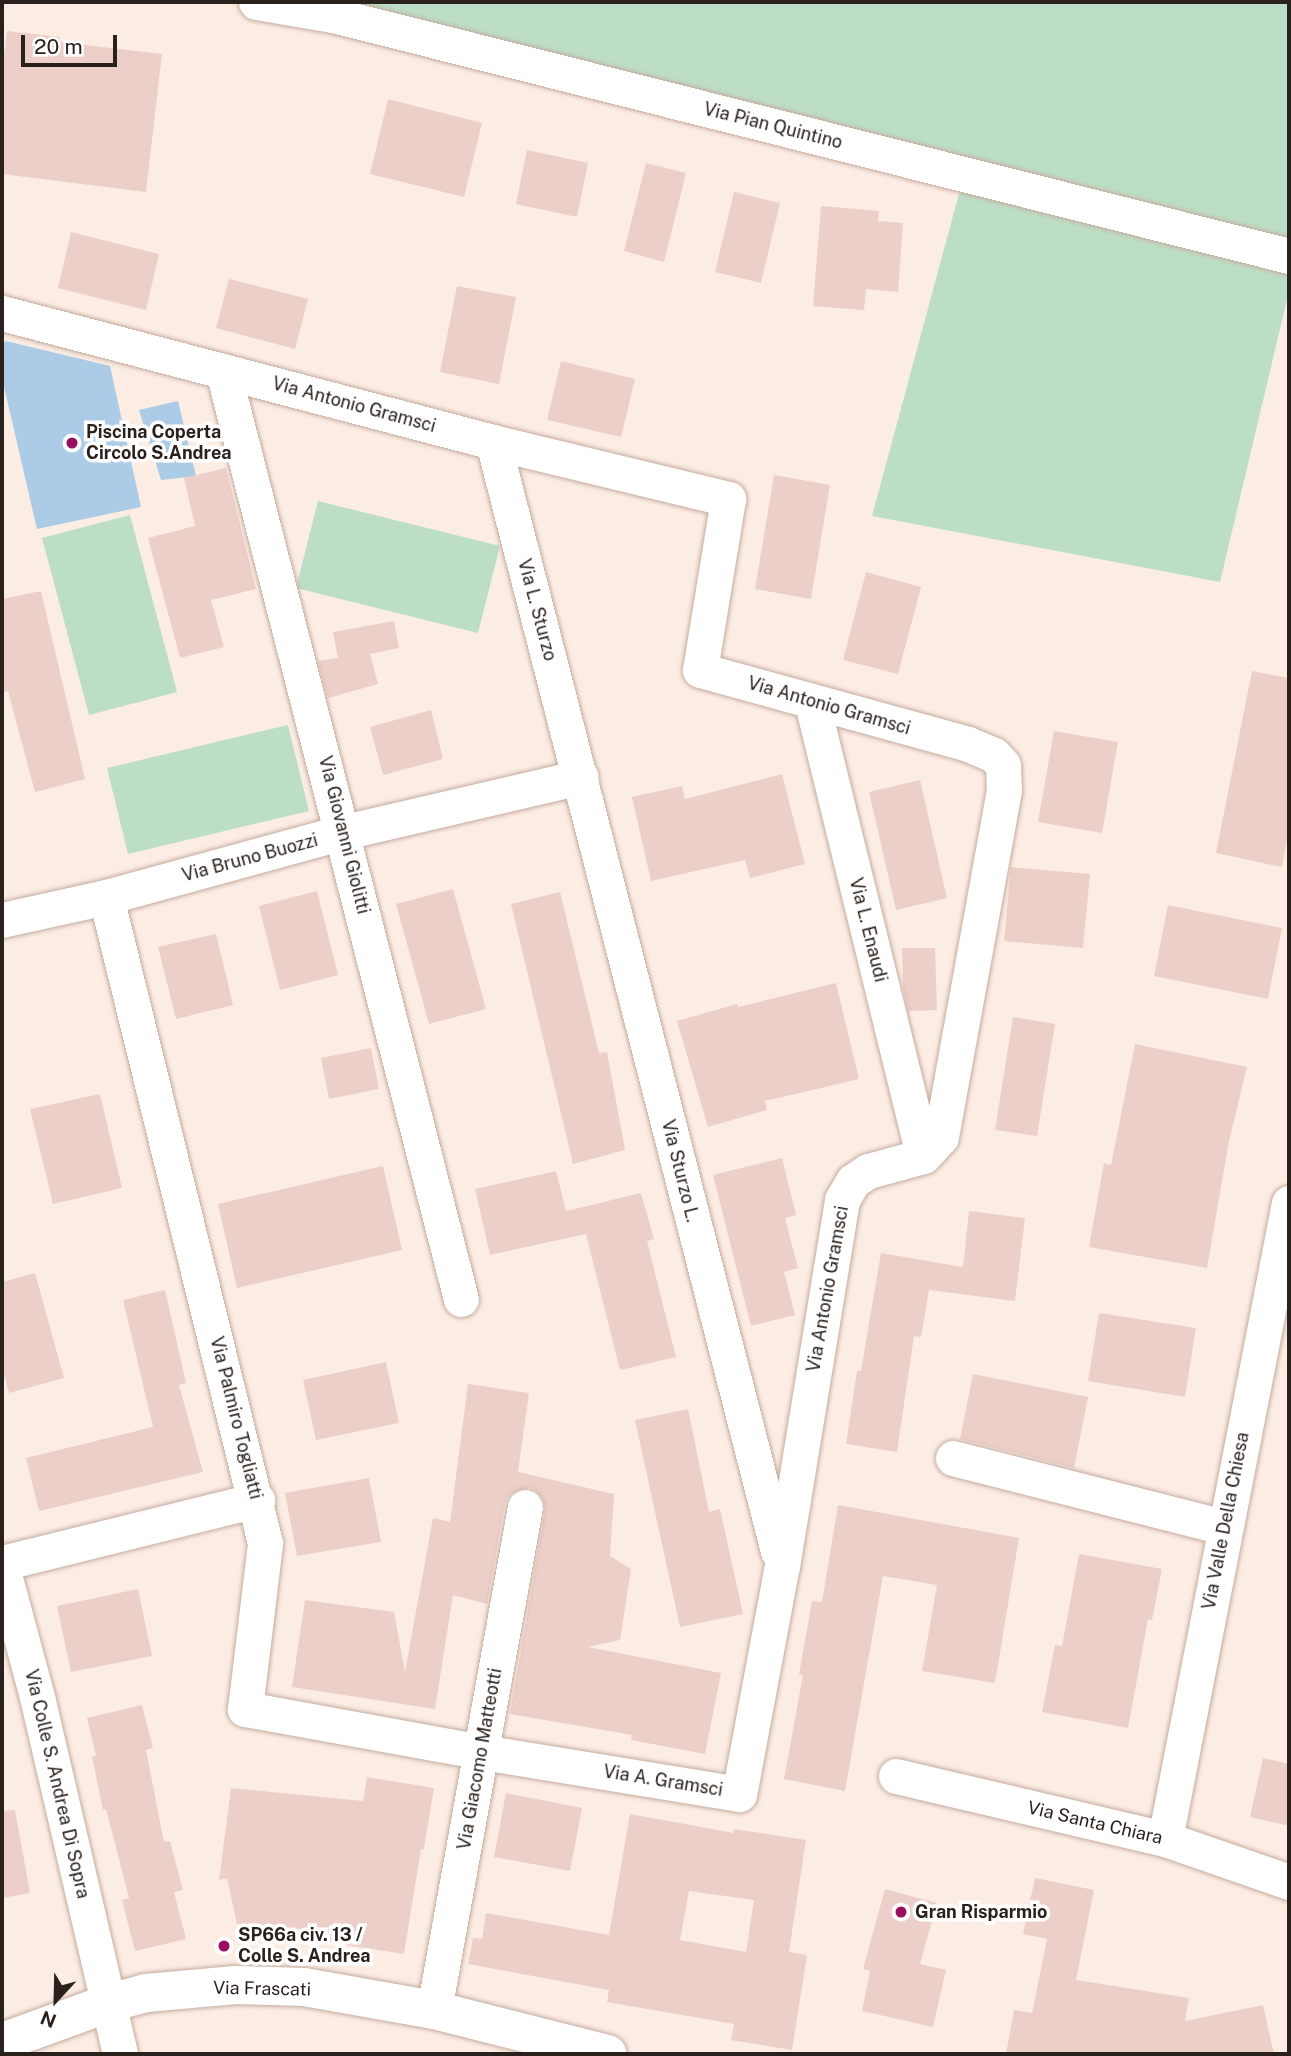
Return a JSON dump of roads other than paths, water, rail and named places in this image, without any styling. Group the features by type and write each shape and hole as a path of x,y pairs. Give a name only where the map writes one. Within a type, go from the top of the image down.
{"street":[{"name":"Via Pian Quintino","path":"256,2 299,4 1289,256"},
{"name":"Via Antonio Gramsci","path":"2,313 493,442 728,499 700,670 968,744 994,755 1003,765 1004,790 941,1137 923,1156 868,1171 853,1181 842,1200 782,1565"},
{"name":"Via Giovanni Giolitti","path":"223,371 344,832 461,1299"},
{"name":"Via L. Sturzo","path":"493,442 580,778"},
{"name":"Via L. Enaudi","path":"812,703 923,1156"},
{"name":"Via Bruno Buozzi","path":"2,920 106,897 344,832 580,778"},
{"name":"Via Sturzo L.","path":"580,778 782,1565"},
{"name":"Via Palmiro Togliatti","path":"106,897 257,1500 265,1542 245,1709 482,1752"},
{"name":"Via Valle Della Chiesa","path":"1165,1839 1289,1203"},
{"path":"953,1458 1224,1527"},
{"path":"2,1565 257,1500"},
{"name":"Via Giacomo Matteotti","path":"434,2010 525,1507"},
{"name":"Via Colle S. Andrea Di Sopra","path":"2,1565 37,1697 120,2054"},
{"name":"Via A. Gramsci","path":"482,1752 739,1794 782,1565"},
{"name":"Via Santa Chiara","path":"896,1776 1165,1839 1289,1882"},
{"name":"Via Frascati","path":"2,2042 108,2003 146,1993 236,1985 290,1986 434,2010 608,2054"}],"water":[{"name":"Piscina Coperta Circolo S.Andrea","path":"6,341 110,366 141,507 37,529 2,378 2,344"},
{"path":"178,401 196,476 161,480 139,410"}],"place":[{"name":"Piscina Coperta Circolo S.Andrea","path":"72,443"},
{"name":"Gran Risparmio","path":"901,1912"},
{"name":"SP66a civ. 13 / Colle S. Andrea","path":"224,1946"}]}
